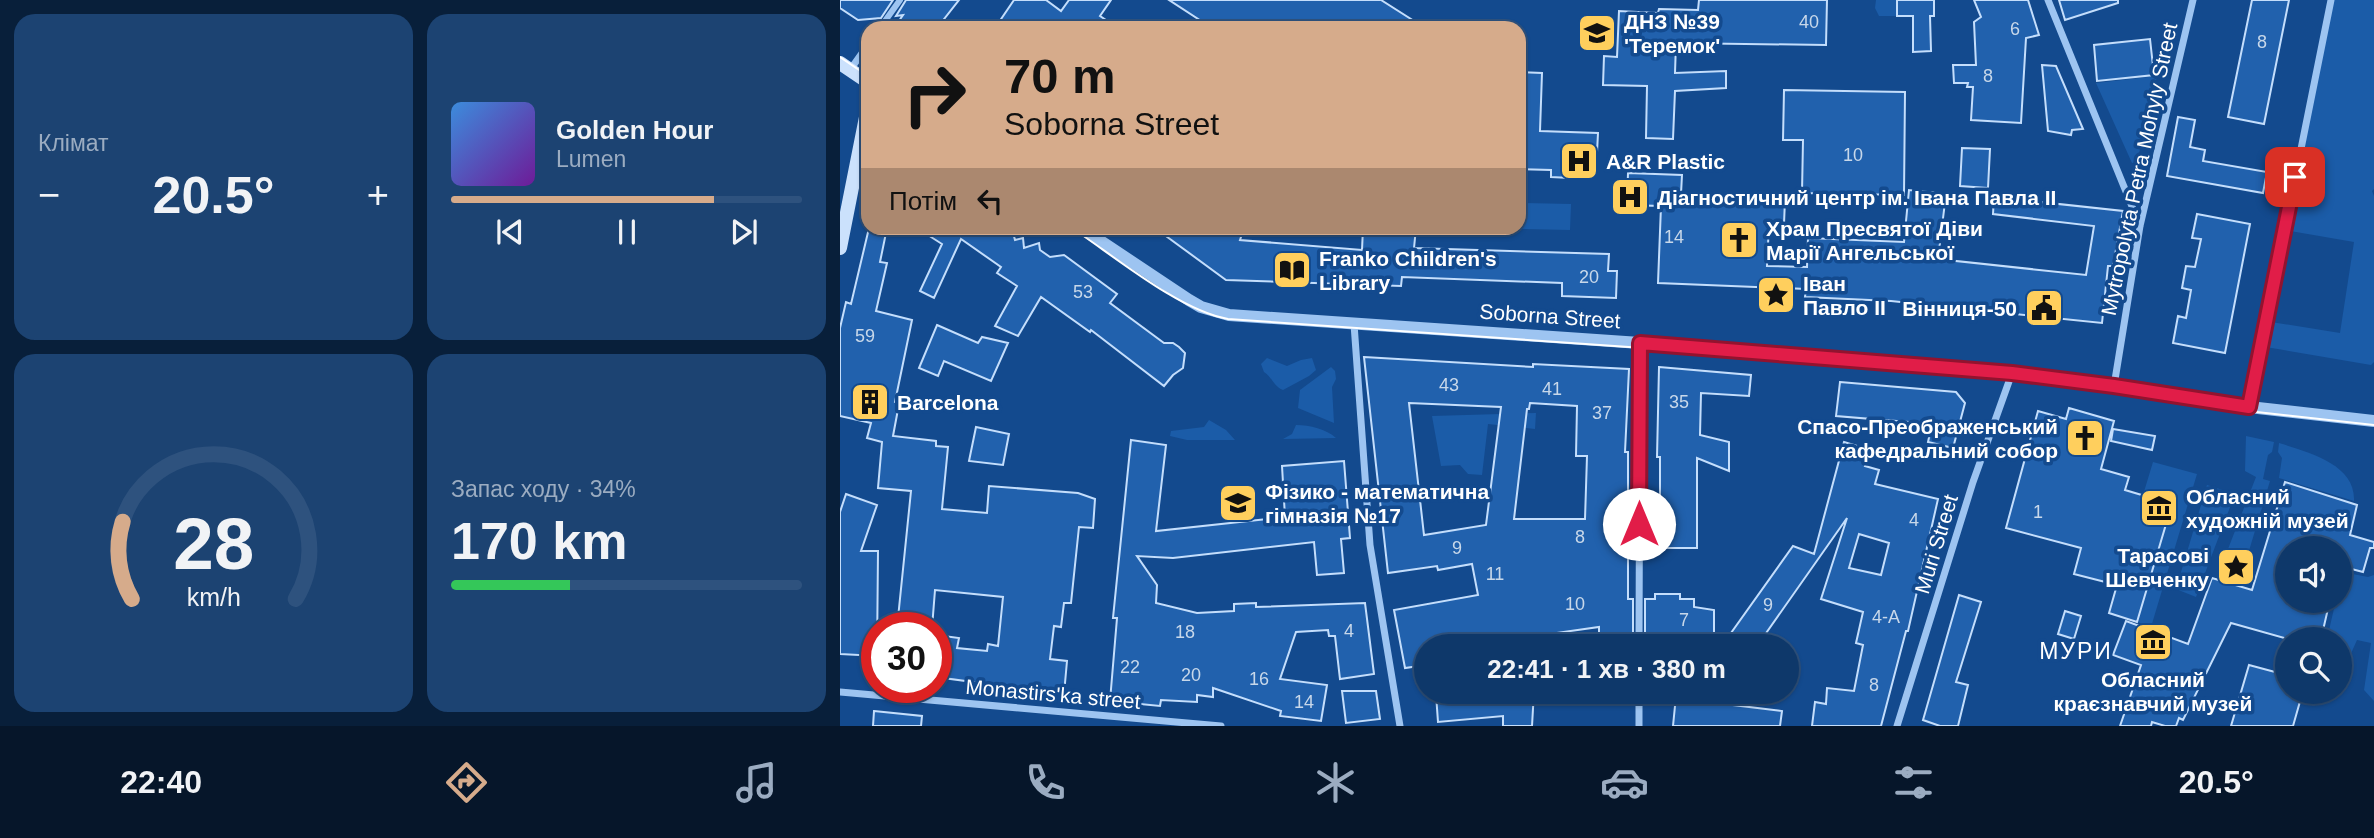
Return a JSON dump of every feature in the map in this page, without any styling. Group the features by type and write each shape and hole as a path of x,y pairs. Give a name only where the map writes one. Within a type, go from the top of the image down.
{"main road":[{"path":"845,66 861,77"},
{"path":"840,247 861,142"}],"street":[{"path":"885,21 900,0"},
{"path":"2048,0 2140,226"},
{"name":"Mytropolyta Petra Mohyly Street","path":"2114,386 2140,226 2193,0"},
{"path":"2249,407 2331,0"},
{"path":"845,66 861,51"},
{"name":"Soborna Street","path":"1092,235 1189,300 1208,310 1229,315 1640,343 2012,373 2249,407 2374,421"},
{"path":"1354,324 1370,545 1401,726"},
{"path":"1639,634 1640,343"},
{"name":"Muri Street","path":"1898,726 1973,482 2012,373"},
{"name":"Monastirs'ka street","path":"840,692 1221,726"},
{"path":"1639,704 1639,726"}],"shaded area":[{"path":"1876,0 1897,0 1897,16 1879,16 1875,8"},
{"path":"2330,0 2374,0 2374,362 2371,365 2260,346 2265,321 2340,333 2354,242 2284,230"},
{"path":"2157,76 2137,162 2132,163 2096,83"},
{"path":"1526,203 1571,204 1570,230 1526,229"},
{"path":"1267,358 1287,366 1312,358 1316,370 1283,390 1264,372 1261,364"},
{"path":"1331,367 1335,371 1336,379 1332,387 1334,423 1298,408 1300,390"},
{"path":"1536,413 1535,429 1488,424 1482,475 1468,474 1460,465 1441,466 1432,416"},
{"path":"1209,420 1226,430 1235,440 1187,440 1170,436 1171,431 1204,427"},
{"path":"1296,425 1317,428 1336,438 1283,439 1292,434"},
{"path":"2246,436 2274,442 2263,479 2270,481 2242,574 2221,567 2256,477 2245,471"},
{"path":"2279,443 2316,456 2339,469 2353,488 2354,501 2279,478 2282,458 2278,452"},
{"path":"2153,462 2197,474 2151,627 2137,622 2172,504 2143,495"},
{"path":"2207,485 2235,494 2196,597 2176,589"},
{"path":"2352,574 2368,577 2374,575 2374,701 2364,690 2371,643 2357,640 2352,651 2352,627 2330,627 2333,613 2352,613"}],"building":[{"path":"840,0 893,0 881,18 858,20 840,8"},
{"path":"906,0 959,0 942,21 899,21 903,15 896,16"},
{"path":"1014,0 1046,0 1061,11 1069,0 1111,0 1100,16 1108,21 1000,21"},
{"path":"1169,0 1381,0 1414,21 1201,21"},
{"path":"1699,0 1827,0 1826,45 1676,43 1675,73 1726,71 1726,88 1675,91 1673,139 1646,138 1647,86 1603,85 1604,56 1617,57 1619,11 1658,13 1659,9 1698,10"},
{"path":"1897,0 1934,0 1934,16 1930,16 1931,51 1913,52 1913,16 1897,16"},
{"path":"1974,0 2028,0 2039,35 2026,38 2021,123 1971,120 1973,87 1967,87 1968,83 1954,83 1953,65 1976,65 1974,22 1981,17"},
{"path":"2059,0 2118,0 2118,3 2065,20"},
{"path":"2252,0 2289,0 2264,124 2228,117"},
{"path":"2150,39 2154,75 2097,81 2094,45"},
{"path":"2042,65 2056,66 2083,129 2072,130 2071,135 2048,131"},
{"path":"1526,72 1542,73 1540,131 1598,133 1596,172 1570,171 1570,178 1551,177 1551,170 1526,169"},
{"path":"1784,90 1905,92 1904,195 1802,193 1803,140 1783,140"},
{"path":"2178,117 2195,120 2190,147 2205,150 2203,161 2267,172 2263,193 2167,176"},
{"path":"1962,148 1990,149 1988,188 1960,186"},
{"path":"1628,173 1682,175 1681,194 1785,199 1784,224 1769,224 1767,266 1807,267 1808,238 1904,242 1909,190 1946,194 1938,259 2086,275 2094,226 1993,214 1994,197 2123,211 2113,266 2108,266 2102,323 1891,301 1805,297 1806,289 1658,283 1661,206 1627,205"},
{"path":"2197,214 2250,224 2225,353 2173,343 2178,316 2186,318 2191,290 2182,288 2186,266 2195,267 2201,239 2192,238"},
{"path":"867,235 886,235 880,262 887,263 876,311 912,320 895,402 899,404 893,436 936,441 936,446 948,447 942,509 987,513 989,486 1078,493 1095,499 1093,528 1079,527 1071,603 1064,603 1061,627 1054,626 1050,659 1067,661 1064,694 952,679 952,637 959,638 957,648 987,651 988,644 998,646 1003,597 935,590 933,612 899,612 911,491 878,488 882,442 867,438 871,423 840,416 840,328 846,302 851,304"},
{"path":"928,235 1014,235 1015,240 1023,238 1024,248 1039,243 1040,250 1050,257 1064,255 1117,294 1110,303 1164,343 1173,343 1179,347 1185,353 1183,368 1164,386 1091,330 1090,332 1041,297 1018,336 995,326 1017,286 997,273 1001,267 961,239 934,298 920,291 942,244"},
{"path":"1165,235 1242,235 1240,240 1362,250 1363,235 1415,235 1414,248 1609,254 1608,271 1617,271 1616,298 1562,296 1562,283 1402,277 1401,286 1226,280"},
{"path":"937,325 978,343 982,337 1008,343 991,381 944,361 938,376 919,368"},
{"path":"1364,357 1533,367 1533,364 1629,369 1625,452 1628,452 1628,599 1633,599 1633,634 1599,634 1599,627 1549,634 1414,634 1414,667 1405,668 1394,610 1478,595 1472,564 1438,570 1437,566 1388,573","holes":["1409,403 1501,407 1486,525 1424,535","1530,403 1577,406 1576,456 1587,456 1585,519 1514,519 1527,409"]},
{"path":"1659,367 1751,375 1749,396 1701,393 1700,435 1729,442 1729,471 1697,458 1697,548 1660,548 1660,457 1657,457"},
{"path":"1840,382 1956,392 1965,403 1953,448 1928,442 1932,424 1836,416"},
{"path":"2069,408 2114,421 2101,469 2129,477 2125,490 2172,504 2137,622 2109,613 2117,585 2074,574 2081,548 2006,528 2038,411 2066,419"},
{"path":"976,427 1009,434 1003,465 969,461"},
{"path":"2113,429 2155,436 2152,450 2111,441"},
{"path":"1131,440 1166,445 1156,531 1285,517 1282,466 1344,461 1350,538 1341,539 1344,573 1317,575 1314,542 1173,558 1137,556 1157,585 1156,603 1197,613 1234,611 1234,604 1256,603 1256,607 1365,603 1374,674 1340,679 1335,636 1329,636 1328,630 1296,632 1280,679 1327,685 1321,721 1280,716 1281,711 1213,688 1213,697 1197,695 1197,702 1161,700 1160,706 1110,701 1117,618 1113,618"},
{"path":"1844,442 1870,450 1865,466 1879,470 1875,484 1938,499 1908,631 1881,726 1812,726 1815,702 1826,704 1827,688 1854,691 1863,645 1856,643 1863,612 1821,599 1847,518 1765,634 1731,633 1793,546 1814,554","holes":["1859,534 1889,543 1881,575 1849,568"]},
{"path":"2285,482 2357,505 2350,535 2374,542 2363,572 2352,569 2352,536 2275,536 2275,613 2327,613 2324,627 2275,627 2275,635 2231,623 2183,720 2179,718 2176,726 2152,722 2151,726 2120,726 2141,665 2113,655 2126,621 2188,644 2212,578 2252,590"},
{"path":"846,494 877,505 861,551 878,551 877,612 861,612 861,655 840,654 840,512"},
{"path":"1655,594 1680,594 1680,599 1694,599 1694,607 1714,610 1714,634 1645,634 1645,599 1655,599"},
{"path":"1959,595 1981,602 1956,682 1968,685 1958,726 1940,726 1923,720"},
{"path":"2065,611 2081,616 2074,639 2058,634"},
{"path":"2249,665 2275,672 2275,704 2299,704 2293,726 2231,726"},
{"path":"1342,691 1376,691 1380,719 1346,723"},
{"path":"1437,704 1533,704 1532,726 1503,726 1503,716 1438,722"},
{"path":"1675,704 1725,704 1782,711 1780,726 1673,726"},
{"path":"874,711 922,716 921,726 873,726"}],"tram line":[{"path":"840,57 861,71"},
{"path":"1082,235 1169,294 1209,314 1228,319 1629,347 2010,379 2374,425"}],"place":[{"name":"ДНЗ №39 'Теремок'","path":"1597,33"},
{"name":"A&R Plastic","path":"1579,161"},
{"name":"Діагностичний центр ім. Івана Павла II","path":"1630,197"},
{"name":"Храм Пресвятої Діви Марії Ангельської","path":"1739,240"},
{"name":"Franko Children's Library","path":"1292,270"},
{"name":"Іван Павло II","path":"1776,295"},
{"name":"Вінниця-50","path":"2044,308"},
{"name":"Barcelona","path":"870,402"},
{"name":"Спасо-Преображенський кафедральний собор","path":"2085,438"},
{"name":"Фізико - математична гімназія №17","path":"1238,503"},
{"name":"Обласний художній музей","path":"2159,508"},
{"name":"Тарасові Шевченку","path":"2236,567"},
{"name":"Обласний краєзнавчий музей","path":"2153,642"}],"district":[{"name":"МУРИ","path":"2076,651"}],"route":[{"path":"1639,524 1640,343 2012,373 2249,407 2295,177"}]}
